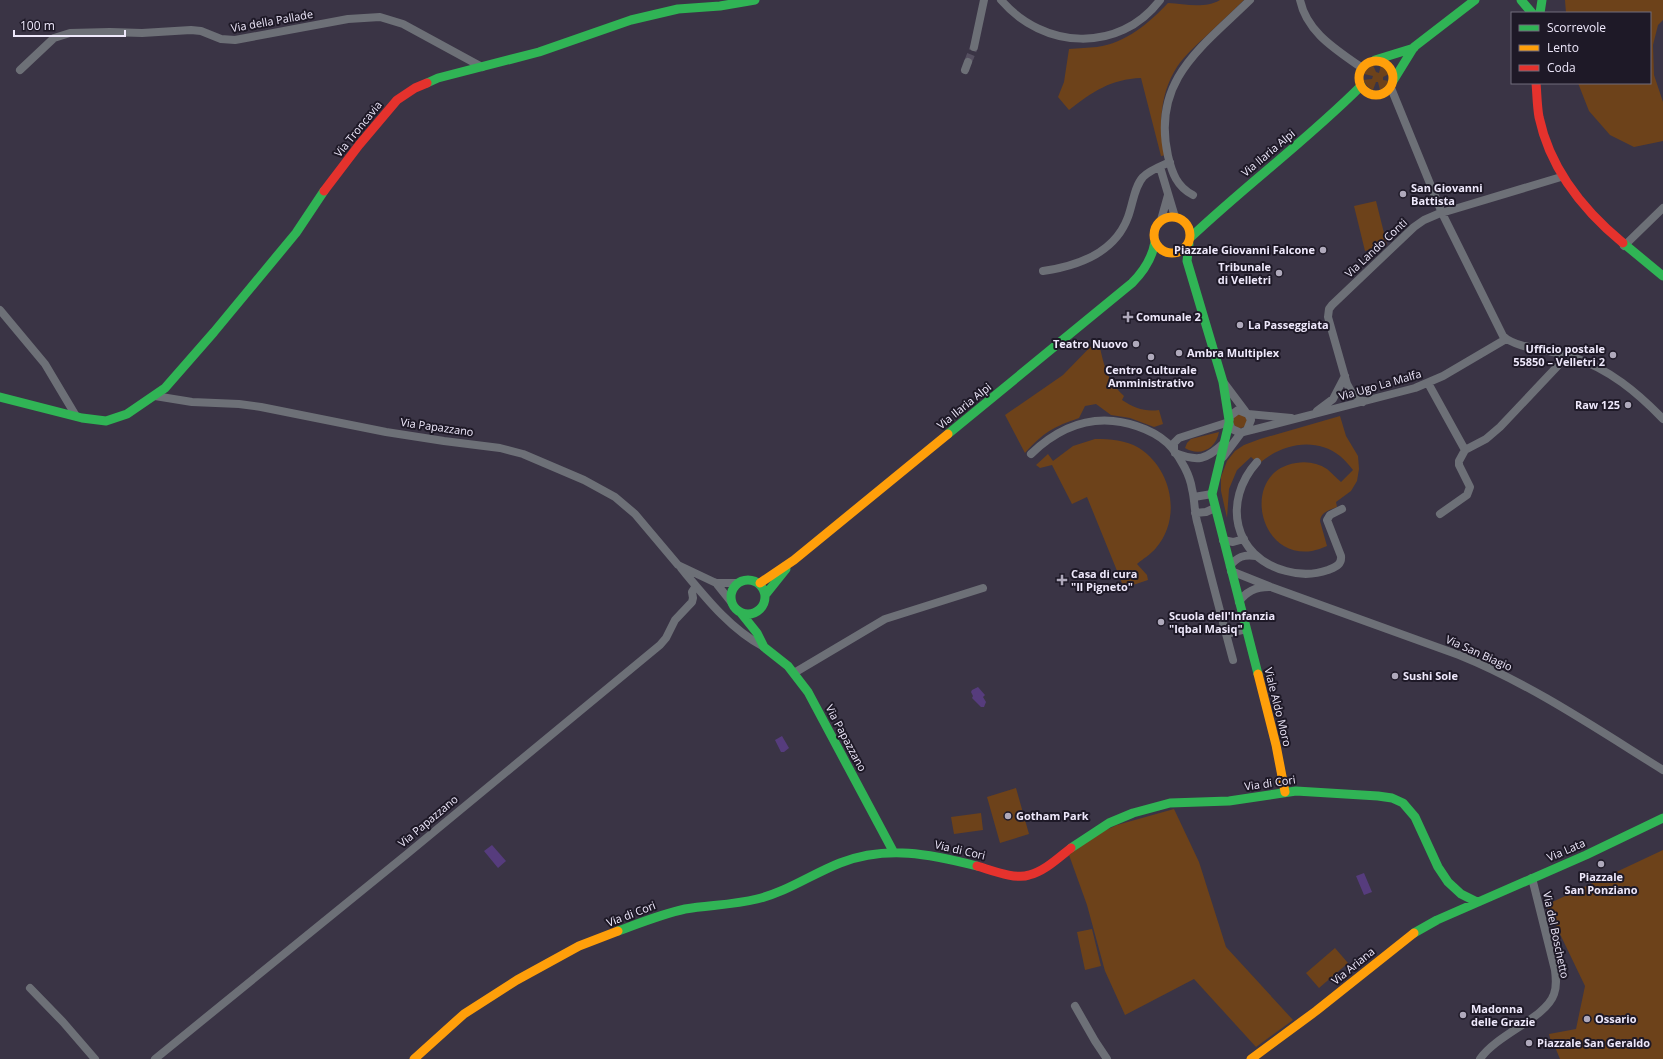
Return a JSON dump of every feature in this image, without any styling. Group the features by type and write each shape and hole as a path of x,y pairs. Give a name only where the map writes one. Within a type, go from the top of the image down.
{"street":[{"name":"Via Troncavia","path":"0,397 82,418 106,421 127,414 165,388 292,239 327,186 350,156 397,100 414,88 438,78 539,52 602,29 632,20 678,10 726,5 755,0"},
{"path":"974,47 984,0"},
{"path":"1001,0 1017,16 1030,25 1061,37 1084,39 1104,36 1128,28 1148,14 1160,0"},
{"path":"1193,196 1178,184 1170,162 1165,140 1165,116 1167,102 1172,86 1190,59 1250,0"},
{"path":"1300,0 1308,20 1321,37 1362,68"},
{"path":"1414,48 1387,92 1377,95 1368,93 1361,86 1359,77 1364,65 1372,61 1399,54 1414,48 1475,0"},
{"path":"1521,0 1531,12"},
{"path":"1540,12 1542,0"},
{"name":"Via della Pallade","path":"20,70 54,38 70,33 142,33 194,30 232,40 348,19 371,17 389,19 403,24 482,67"},
{"path":"1372,61 1377,60 1387,63 1393,71 1392,84 1442,213 1502,334 1506,339 1515,344 1568,355 1590,363 1615,376 1663,419"},
{"path":"1536,84 1538,109 1542,128 1552,158 1561,176 1588,213 1624,246 1663,276"},
{"name":"Via Ilaria Alpi","path":"1190,240 1213,215 1339,110 1361,86"},
{"name":"Via Ilaria Alpi","path":"1339,110 1358,100 1377,95"},
{"path":"1043,271 1063,268 1082,262 1107,247 1126,222 1140,181 1146,175 1170,162"},
{"path":"1160,167 1168,194 1178,218"},
{"name":"Via Lando Conti","path":"1345,376 1329,320 1328,314 1330,307 1414,227 1427,218 1561,176"},
{"path":"1168,194 1161,220 1154,230 1155,242 1162,250 1174,253 1187,261"},
{"path":"1624,246 1663,208"},
{"name":"Via Ilaria Alpi","path":"1178,218 1195,220 1213,215"},
{"path":"1161,220 1170,216 1178,218 1189,226 1190,240 1187,261 1223,382 1229,421 1232,429 1243,432"},
{"path":"1174,253 1181,251 1190,240"},
{"name":"Via Ilaria Alpi","path":"760,583 794,560 1132,283 1146,268 1152,257 1155,242"},
{"name":"Via Ilaria Alpi","path":"1146,268 1174,253"},
{"path":"0,310 45,364 76,416"},
{"name":"Via Ugo La Malfa","path":"1243,432 1407,391 1428,383 1506,339"},
{"path":"1440,514 1470,492 1470,486 1459,465 1459,461 1465,450 1486,439 1496,430 1568,355"},
{"path":"1345,376 1350,390 1363,402"},
{"path":"1307,416 1324,407 1331,401 1345,376"},
{"path":"1220,461 1243,432 1248,430 1251,424 1251,420 1223,382"},
{"path":"1428,383 1465,450"},
{"name":"Via Papazzano","path":"154,396 192,402 239,404 261,407 386,432 494,447 524,454 584,480 615,497 633,511 696,586 739,632 776,655 794,673 813,700 881,831 894,851"},
{"path":"1194,498 1212,494 1229,421 1235,411 1246,413"},
{"name":"Via Ugo La Malfa","path":"1246,413 1297,419"},
{"path":"1031,454 1048,440 1066,429 1082,423 1097,420 1119,422 1144,430 1160,437 1175,451 1190,458 1202,458 1212,454 1224,443"},
{"path":"1229,421 1179,438 1174,443 1175,451 1188,476 1194,498 1195,513 1233,660"},
{"path":"1257,462 1246,477 1238,499 1237,516 1240,532 1244,539 1256,556 1272,567 1296,574 1316,573 1338,565 1341,561 1341,556 1327,520 1330,515 1342,509"},
{"name":"Viale Aldo Moro","path":"1212,494 1276,745 1285,792"},
{"path":"1195,513 1206,512 1216,508"},
{"path":"1223,540 1233,542 1244,539"},
{"path":"1230,568 1235,560 1241,556 1256,556"},
{"name":"Via Ilaria Alpi","path":"766,594 794,560"},
{"name":"Via Papazzano","path":"678,565 716,583 738,583"},
{"name":"Via San Biagio","path":"1230,568 1271,587 1424,642 1484,666 1561,708 1663,770"},
{"path":"756,633 763,606 766,594 760,583 748,579 738,583 732,592 732,603 741,613 756,613 763,606"},
{"name":"Via Papazzano","path":"716,583 732,603"},
{"name":"Via Papazzano","path":"155,1059 658,647 666,638 675,620 691,603 693,598 692,592 696,586"},
{"name":"Via San Biagio","path":"1239,602 1244,594 1250,590 1271,587"},
{"path":"794,673 884,619 983,588"},
{"name":"Via Papazzano","path":"741,613 756,633 764,647"},
{"path":"1226,634 1246,630"},
{"name":"Via di Cori","path":"414,1059 452,1023 478,1004 517,980 584,944 670,912 694,907 737,904 762,898 840,863 894,851 945,858 1010,875 1028,876 1046,867 1069,848 1094,831 1133,812 1170,803 1229,801 1285,792 1308,791 1382,796 1400,802 1411,811 1447,880 1458,891 1477,902"},
{"name":"Via Lata","path":"1477,902 1628,836 1663,818"},
{"name":"Via del Boschetto","path":"1480,1059 1492,1045 1545,1007 1555,993 1555,970 1532,878"},
{"name":"Via Ariana","path":"1251,1059 1322,1006 1413,933 1477,902"},
{"path":"30,988 63,1022 95,1059"},
{"path":"1075,1006 1095,1041 1108,1059"}],"shaded area":[{"path":"1220,0 1244,0 1192,50 1174,72 1169,82 1163,102 1161,123 1163,145 1166,155 1161,156 1141,78 1120,81 1102,88 1069,110 1058,97 1064,82 1069,49 1108,45 1127,37 1145,25 1168,3 1201,5 1214,3"},
{"path":"1565,0 1663,0 1663,20 1658,25 1653,45 1654,75 1663,102 1663,141 1634,147 1610,135 1589,111 1578,84 1651,84 1651,12 1566,12"},
{"path":"1373,65 1376,72 1379,73 1381,65 1389,74 1383,77 1383,80 1389,81 1387,85 1380,90 1378,82 1376,82 1373,90 1368,87 1363,80 1372,79 1373,76 1364,74 1367,68"},
{"path":"1376,201 1387,245 1365,251 1354,206"},
{"path":"1098,339 1106,370 1113,383 1124,396 1122,400 1140,409 1159,410 1163,424 1154,427 1130,418 1111,415 1096,404 1085,406 1079,418 1062,424 1049,431 1025,453 1005,415 1063,375"},
{"path":"1240,414 1245,416 1247,421 1245,426 1240,428 1235,426 1233,421 1235,416"},
{"path":"1340,416 1346,436 1358,456 1359,469 1357,481 1351,491 1336,502 1337,507 1322,515 1320,521 1327,546 1312,551 1293,550 1278,542 1268,529 1262,513 1262,496 1267,481 1279,469 1296,463 1312,463 1327,469 1341,482 1353,470 1340,456 1320,446 1309,444 1287,447 1267,457 1259,464 1251,457 1237,470 1229,489 1227,518 1221,491 1221,477 1227,461 1235,451 1244,445 1260,439"},
{"path":"1219,432 1215,443 1206,450 1196,452 1185,448 1191,439"},
{"path":"1095,439 1123,442 1139,448 1150,457 1159,468 1166,481 1170,495 1171,509 1169,523 1164,536 1156,548 1137,564 1147,575 1148,580 1124,588 1087,497 1072,504 1052,465 1040,468 1036,465 1048,454 1053,461 1073,446"},
{"path":"978,687 985,695 983,697 986,702 984,707 981,707 972,698 972,690"},
{"path":"782,736 789,748 784,752 781,752 775,740"},
{"name":"Gotham Park","path":"1016,788 1029,834 1000,843 987,797"},
{"path":"1174,809 1199,862 1226,947 1293,1020 1256,1047 1194,979 1125,1015 1105,971 1087,905 1069,855 1095,835 1117,825"},
{"path":"981,813 983,830 954,834 951,817"},
{"path":"492,845 506,861 498,868 484,851"},
{"path":"1663,850 1663,1059 1560,1059 1555,1047 1552,1046 1549,1034 1576,1029 1585,986 1546,905"},
{"path":"1364,873 1372,892 1364,895 1356,876"},
{"path":"1092,929 1101,966 1085,970 1077,932"},
{"path":"1335,948 1348,963 1319,988 1306,973"}],"tunnel":[{"path":"968,62 974,47"}],"traffic: fast":[{"path":"427,83 438,78 539,52 631,20 678,9 720,6 755,0"},
{"path":"1393,81 1414,47 1475,0"},
{"path":"1521,0 1531,12"},
{"path":"1540,12 1542,0"},
{"path":"1375,60 1414,48"},
{"path":"1191,237 1319,125 1361,86"},
{"path":"0,397 82,418 106,421 127,414 165,388 214,332 296,233 324,191"},
{"path":"948,434 1132,283 1147,264 1152,254 1155,242"},
{"path":"1623,243 1663,276"},
{"path":"1189,244 1187,261 1223,382 1229,420"},
{"path":"1229,423 1212,494 1258,674"},
{"path":"766,594 786,569"},
{"path":"745,580 751,580 755,581 762,587 765,597 764,604 758,611 751,614 745,614 741,613 734,607 731,600 731,594 732,590 738,583 745,580"},
{"path":"741,613 757,633 764,647 788,666 808,692 893,851"},
{"path":"1071,848 1109,823 1133,813 1170,803 1229,801 1296,791 1378,796 1392,798 1403,803 1415,817 1438,867 1448,882 1461,894 1477,902"},
{"path":"1414,933 1437,920 1586,855 1663,818"},
{"path":"618,931 676,911 739,903 768,896 819,872 857,857 875,854 908,853 942,858 977,866"}],"traffic: slow":[{"path":"1373,61 1379,61 1383,62 1390,68 1393,78 1392,85 1386,92 1379,95 1373,95 1369,94 1362,88 1359,81 1359,75 1360,71 1366,64 1373,61"},
{"path":"1176,217 1185,222 1189,228 1190,235 1189,242 1185,248 1176,253 1168,253 1159,248 1155,242 1154,231 1159,222 1165,218 1176,217"},
{"path":"760,583 794,560 948,434"},
{"path":"1258,674 1276,745 1285,792"},
{"path":"414,1059 464,1014 517,980 579,946 618,931"},
{"path":"1251,1059 1316,1011 1414,933"}],"traffic: jam":[{"path":"324,191 359,145 397,100 415,88 427,83"},
{"path":"1536,84 1538,113 1544,136 1560,171 1570,187 1595,217 1623,243"},
{"path":"977,866 1003,874 1024,876 1035,873 1046,867 1071,848"}],"place":[{"name":"San Giovanni Battista","path":"1403,194"},
{"name":"Piazzale Giovanni Falcone","path":"1323,250"},
{"name":"Tribunale di Velletri","path":"1279,273"},
{"name":"Comunale 2","path":"1128,317"},
{"name":"La Passeggiata","path":"1240,325"},
{"name":"Teatro Nuovo","path":"1136,344"},
{"name":"Ambra Multiplex","path":"1179,353"},
{"name":"Ufficio postale 55850 – Velletri 2","path":"1613,355"},
{"name":"Centro Culturale Amministrativo","path":"1151,357"},
{"name":"Raw 125","path":"1628,405"},
{"name":"Casa di cura \"Il Pigneto\"","path":"1062,580"},
{"name":"Scuola dell'Infanzia \"Iqbal Masiq\"","path":"1161,622"},
{"name":"Sushi Sole","path":"1395,676"},
{"name":"Gotham Park","path":"1008,816"},
{"name":"Piazzale San Ponziano","path":"1601,864"},
{"name":"Madonna delle Grazie","path":"1463,1015"},
{"name":"Ossario","path":"1587,1019"},
{"name":"Piazzale San Geraldo","path":"1529,1043"}]}
